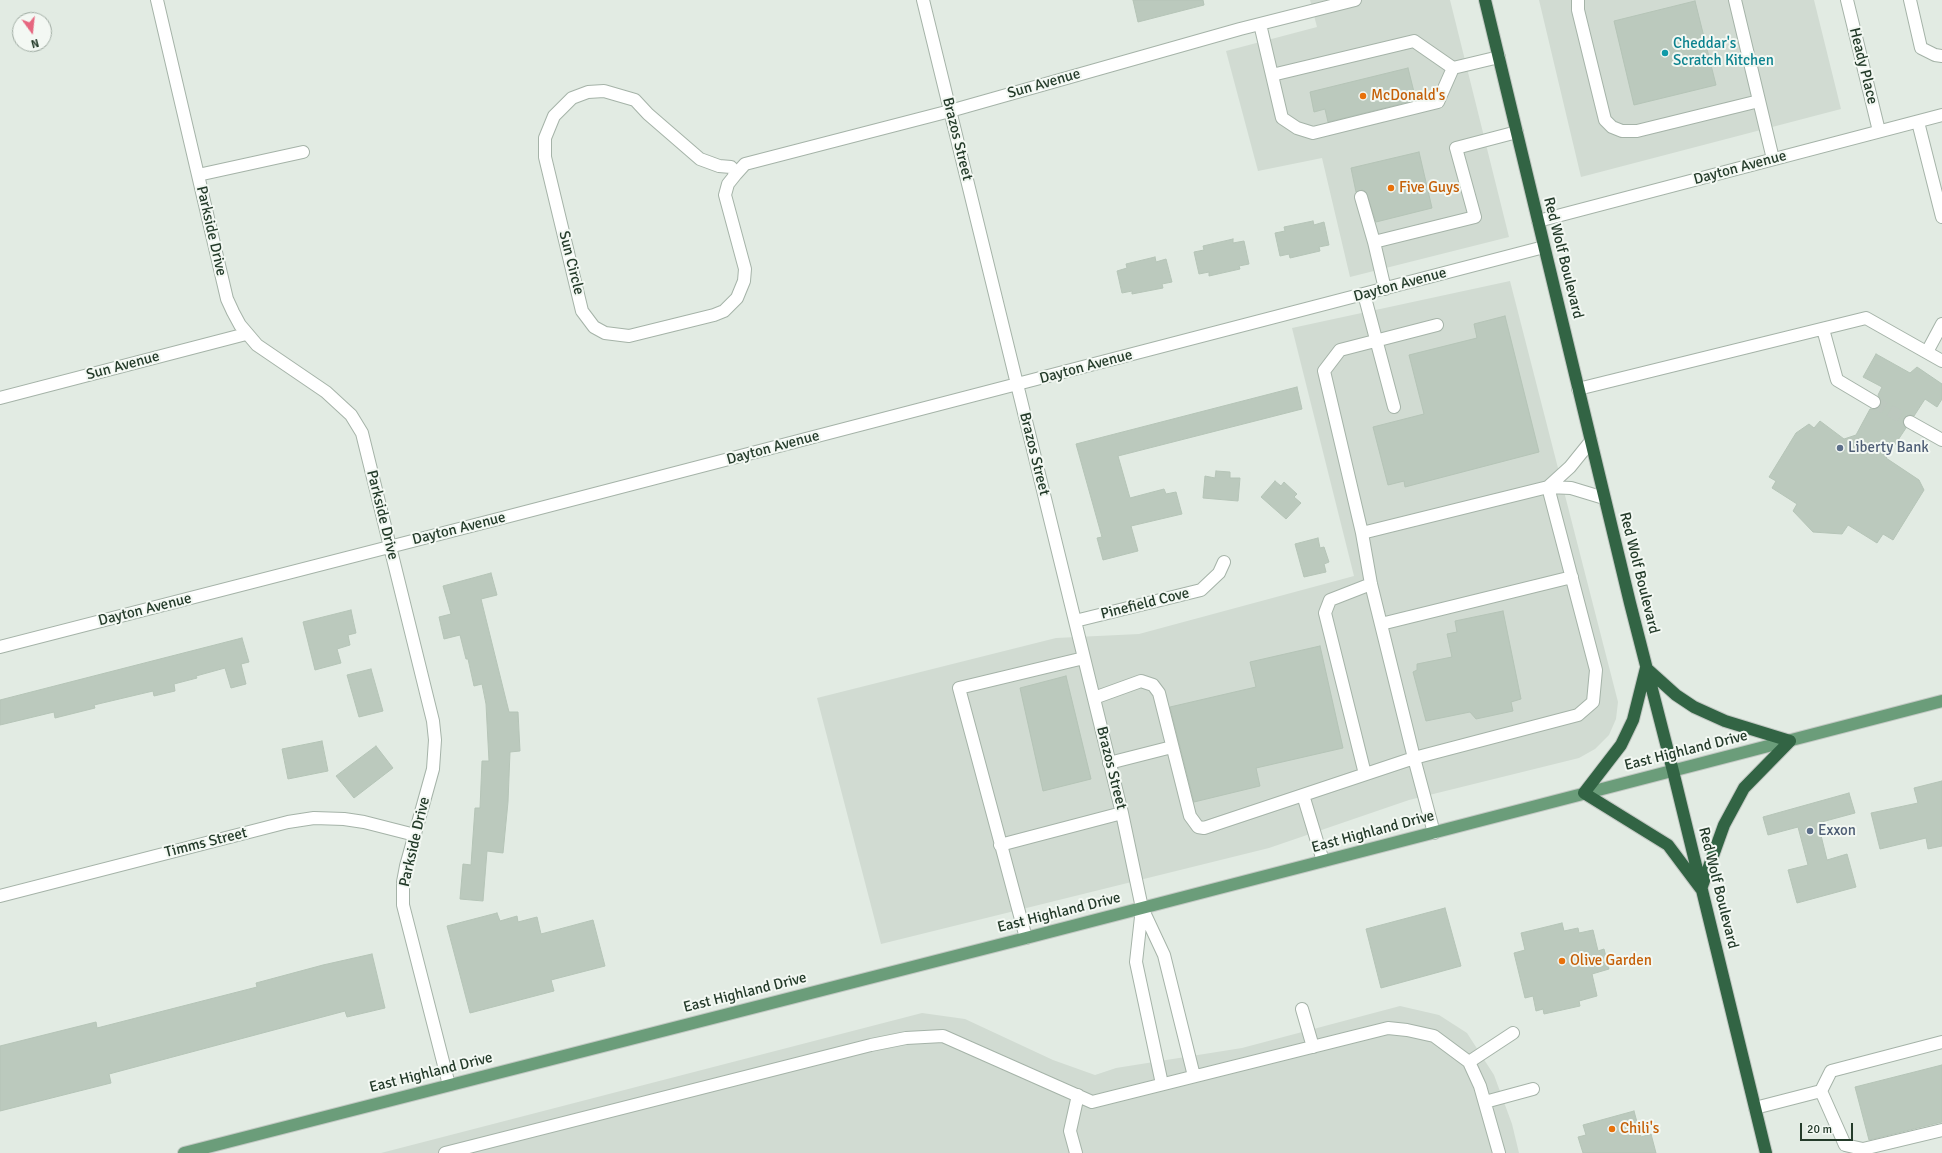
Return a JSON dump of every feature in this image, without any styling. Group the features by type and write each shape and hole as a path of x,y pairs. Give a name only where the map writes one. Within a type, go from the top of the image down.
{"highway":[{"name":"Red Wolf Boulevard","path":"1485,0 1604,498 1673,770 1766,1153"},
{"path":"1646,668 1676,695 1694,707 1725,721 1790,741 1744,788 1724,825 1701,889 1668,845 1584,794 1621,745 1633,720 1646,668"}],"main road":[{"name":"East Highland Drive","path":"184,1153 1323,862 1942,701"}],"street":[{"name":"Parkside Drive","path":"157,0 227,299 233,312 246,334 257,345 326,392 351,415 362,433 433,721 435,740 433,769 403,882 403,905 449,1085"},
{"name":"Brazos Street","path":"923,0 1122,812 1142,908"},
{"name":"Sun Avenue","path":"736,174 745,164 950,111 1337,2 1355,0"},
{"path":"1578,0 1578,10 1605,120 1612,127 1622,131 1637,131 1759,101"},
{"path":"1735,0 1773,159"},
{"name":"Heady Place","path":"1847,0 1879,131"},
{"path":"1910,0 1921,48 1935,55 1942,56"},
{"path":"1260,24 1282,118 1297,128 1313,133 1438,102 1453,68"},
{"path":"1272,75 1414,41 1453,68 1499,57"},
{"name":"Sun Circle","path":"604,91 629,97 640,104 648,114 700,159 719,166 731,167 736,174 728,184 725,195 744,269 744,281 737,298 724,311 714,315 629,336 611,335 594,327 582,311 545,157 545,138 559,110 572,98 588,92 604,91"},
{"name":"Dayton Avenue","path":"1538,221 1879,131 1942,116"},
{"path":"1918,122 1942,217"},
{"path":"1374,242 1475,217 1456,148 1517,132"},
{"path":"198,175 303,152"},
{"path":"1361,197 1374,242 1385,289"},
{"name":"Dayton Avenue","path":"0,647 1018,385 1544,247"},
{"path":"1364,294 1394,407"},
{"path":"1578,389 1866,318 1942,361"},
{"path":"1927,352 1942,324"},
{"path":"1434,833 1371,584 1362,533 1324,371 1340,350 1437,325"},
{"path":"1823,329 1837,380 1874,402"},
{"name":"Sun Avenue","path":"1,394 246,334"},
{"path":"1910,422 1942,440"},
{"path":"1548,487 1570,467 1591,441"},
{"path":"1362,533 1548,487 1571,488 1604,498"},
{"path":"1094,698 1141,681 1153,685 1158,693 1190,816 1198,828 1204,828 1414,758 1578,715 1593,702 1596,670 1548,487"},
{"name":"Pinefield Cove","path":"1075,621 1201,590 1219,573 1224,562"},
{"path":"1381,624 1572,577"},
{"path":"1365,774 1324,613 1330,600 1371,584"},
{"path":"1026,938 959,688 1084,658"},
{"path":"1109,763 1172,747"},
{"path":"1303,795 1323,862"},
{"path":"1000,845 1122,812"},
{"name":"Timms Street","path":"0,896 288,822 314,818 344,819 364,822 415,835"},
{"path":"1142,908 1164,955 1194,1076"},
{"path":"1142,908 1136,962 1162,1084"},
{"path":"1302,1008 1313,1047"},
{"path":"445,1153 871,1044 906,1038 943,1036 1092,1102 1388,1028 1407,1030 1434,1036 1469,1062 1480,1086 1498,1153"},
{"path":"1469,1062 1513,1033"},
{"path":"1755,1108 1821,1091 1831,1071 1942,1042"},
{"path":"1485,1102 1533,1089"},
{"path":"1821,1091 1845,1145 1863,1149 1942,1130"},
{"path":"1076,1153 1070,1131 1078,1095"}],"shaded area":[{"path":"1310,0 1450,0 1509,237 1350,277 1322,158 1258,171 1226,51 1317,27"},
{"path":"1539,0 1814,0 1841,109 1581,177"},
{"path":"1510,281 1618,702 1616,719 1609,735 1595,749 1579,758 1409,800 1269,848 881,944 817,698 1056,638 1139,634 1354,576 1292,328"},
{"path":"1400,1006 1439,1015 1467,1033 1494,1075 1512,1124 1519,1153 381,1153 922,1013 965,1019 1053,1060 1095,1075 1116,1068 1242,1048"}],"building":[{"path":"1133,0 1203,0 1204,5 1138,22"},
{"name":"Cheddar's Scratch Kitchen","path":"1695,1 1716,85 1634,105 1614,21"},
{"name":"McDonald's","path":"1408,68 1416,100 1328,122 1325,109 1314,112 1310,92"},
{"name":"Five Guys","path":"1419,152 1432,208 1376,222 1366,192 1362,190 1356,192 1351,168"},
{"path":"1313,221 1314,225 1324,222 1329,245 1319,247 1320,251 1290,258 1289,254 1280,256 1275,233 1285,231 1284,227"},
{"path":"1233,239 1233,243 1244,241 1249,264 1239,266 1240,269 1209,276 1209,272 1199,274 1194,252 1204,250 1203,246"},
{"path":"1155,257 1156,262 1166,259 1172,282 1162,284 1163,288 1132,294 1132,291 1122,293 1117,271 1127,268 1126,264"},
{"path":"1505,316 1539,452 1405,487 1404,481 1388,485 1373,427 1424,414 1409,355 1477,338 1474,324"},
{"name":"Liberty Bank","path":"1876,354 1910,373 1917,367 1942,384 1942,399 1937,407 1925,399 1914,416 1910,415 1904,418 1903,422 1906,428 1886,458 1919,480 1924,490 1893,540 1883,534 1877,543 1848,525 1842,534 1813,532 1793,511 1797,504 1772,488 1776,481 1769,477 1796,433 1809,424 1814,428 1820,421 1844,439 1856,435 1870,409 1877,409 1881,402 1878,395 1882,387 1863,377"},
{"path":"1297,387 1302,409 1118,456 1130,498 1164,489 1166,494 1176,492 1182,514 1131,526 1138,551 1103,560 1097,538 1102,537 1076,444"},
{"path":"1216,471 1230,472 1230,478 1240,478 1238,501 1203,498 1205,476 1215,478"},
{"path":"1275,481 1281,486 1284,482 1297,494 1294,497 1301,503 1286,519 1261,497"},
{"path":"1318,538 1320,548 1324,547 1329,562 1324,564 1326,572 1304,577 1295,544"},
{"path":"491,573 497,595 481,599 509,712 518,712 520,751 510,752 508,802 503,853 487,851 483,901 460,899 463,864 471,865 475,808 480,808 482,761 489,761 486,704 482,684 474,686 468,659 466,659 460,635 444,639 439,617 451,614 443,586"},
{"path":"351,610 356,633 348,635 350,645 337,649 341,663 315,670 303,622"},
{"path":"1503,611 1521,699 1511,702 1513,711 1476,719 1470,712 1426,721 1413,672 1417,670 1417,664 1452,657 1447,634 1457,632 1455,621"},
{"path":"242,638 249,662 241,664 246,684 231,688 225,668 174,684 175,691 154,696 153,691 94,705 95,708 55,718 54,712 0,725 0,700"},
{"path":"1320,646 1343,748 1256,768 1260,786 1194,802 1170,707 1256,687 1250,662"},
{"path":"371,669 383,711 359,717 347,675"},
{"path":"1066,676 1091,779 1043,791 1020,688"},
{"path":"322,741 328,771 288,779 282,749"},
{"path":"376,746 393,768 354,798 336,776"},
{"path":"1942,781 1942,846 1928,849 1926,838 1880,849 1871,813 1918,803 1914,788"},
{"path":"1849,793 1855,813 1818,823 1827,860 1847,854 1856,887 1797,903 1788,870 1808,865 1798,827 1768,835 1763,817"},
{"path":"1445,908 1461,966 1381,988 1366,929"},
{"path":"497,913 500,921 517,916 518,922 537,917 541,934 593,920 605,966 551,980 554,991 470,1013 447,926"},
{"name":"Olive Garden","path":"1562,923 1564,931 1578,928 1579,933 1593,930 1598,951 1604,949 1609,969 1592,974 1597,996 1579,1001 1580,1006 1544,1014 1543,1009 1536,1011 1533,996 1525,998 1514,953 1525,950 1521,933"},
{"path":"372,954 385,1008 347,1017 345,1011 109,1074 111,1083 0,1111 0,1046 96,1022 97,1028 257,987 256,983 323,965"},
{"path":"1942,1065 1942,1122 1869,1140 1855,1087"},
{"name":"Chili's","path":"1634,1111 1641,1137 1651,1134 1656,1153 1583,1153 1578,1137 1586,1135 1583,1125"}],"tunnel":[{"path":"1874,402 1910,422"}],"place":[{"name":"Cheddar's Scratch Kitchen","path":"1665,53"},
{"name":"McDonald's","path":"1363,96"},
{"name":"Five Guys","path":"1391,188"},
{"name":"Liberty Bank","path":"1840,448"},
{"name":"Exxon","path":"1810,831"},
{"name":"Olive Garden","path":"1562,961"},
{"name":"Chili's","path":"1612,1129"}]}
